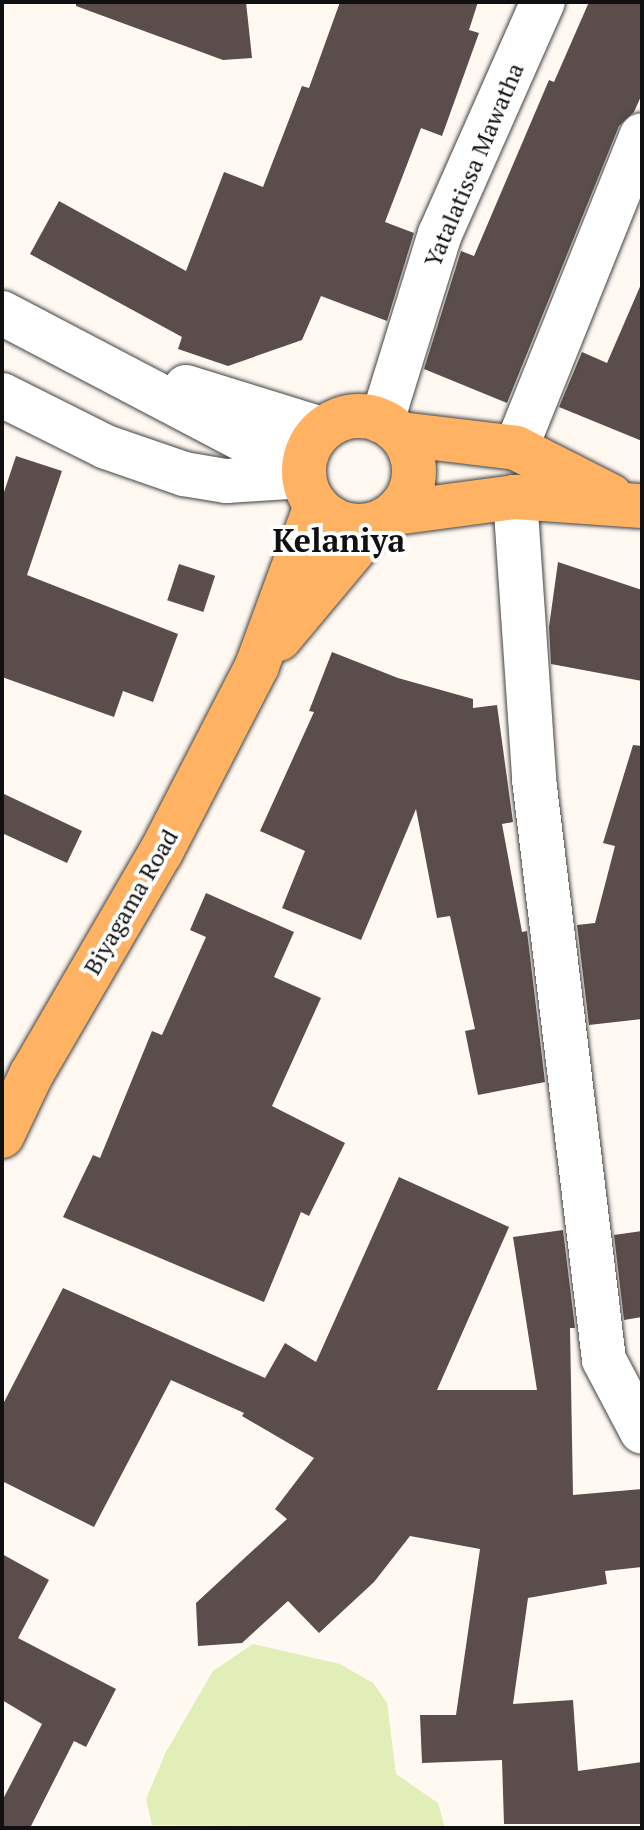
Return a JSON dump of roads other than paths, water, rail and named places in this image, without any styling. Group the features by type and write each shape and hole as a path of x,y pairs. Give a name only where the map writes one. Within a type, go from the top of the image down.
{"main road":[{"path":"342,418 516,448 637,503 515,497 343,523 308,485 309,446 322,429 342,418"},
{"path":"385,519 409,496 414,473 411,451 392,428"},
{"name":"Biyagama Road","path":"2,1136 31,1075 161,852 257,666 308,485"},
{"name":"Biyagama Road","path":"257,666 385,519"}],"street":[{"name":"Yatalatissa Mawatha","path":"392,428 440,234 543,2"},
{"path":"516,448 642,135"},
{"path":"2,313 84,355 308,485"},
{"path":"84,355 322,429"},
{"path":"2,395 106,447 184,474 226,481 308,485"},
{"path":"515,497 534,779 604,1360 642,1432"}],"district":[{"name":"Kelaniya","path":"339,540"}]}
